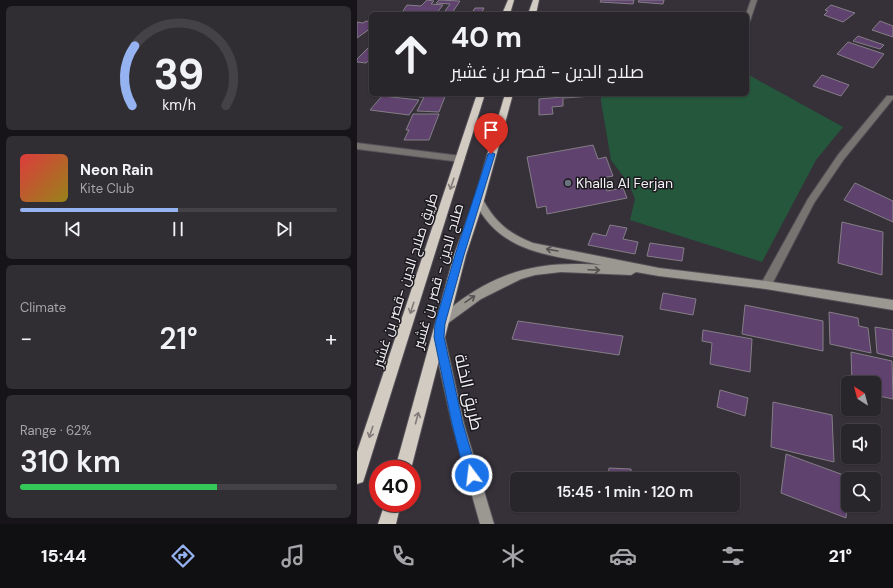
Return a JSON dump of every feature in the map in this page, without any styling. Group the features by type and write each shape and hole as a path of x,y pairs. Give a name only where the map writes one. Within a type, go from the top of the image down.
{"highway":[{"path":"507,12 511,0"},
{"path":"533,12 536,0"},
{"name":"طريق صلاح الدين -قصر بن غشير","path":"357,476 480,96"},
{"name":"صلاح الدين - قصر بن غشير","path":"405,460 460,255 479,200 508,96"},
{"path":"387,524 390,512"}],"street":[{"path":"749,15 754,0"},
{"path":"766,285 811,201 841,157 890,98"},
{"path":"358,147 461,159"},
{"path":"479,200 483,212 491,223 516,241 532,247 659,272 766,285 893,305"},
{"path":"440,330 470,300 485,290 502,282 535,271 552,268 659,272"},
{"name":"طريق الخلة","path":"440,330 457,424 487,524"}],"green space":[{"path":"749,75 843,127 816,160 762,262 630,220 635,199 629,184 611,160 601,96 749,96"}],"building":[{"path":"427,0 434,1 431,4 443,5 438,12 402,12 407,5 421,6"},
{"path":"439,0 460,1 453,12 444,12 450,4 436,3"},
{"path":"601,0 634,0 633,4 600,2"},
{"path":"639,0 664,0 663,4 638,2"},
{"path":"831,5 855,13 843,22 824,15 828,11 825,10"},
{"path":"475,8 484,8 482,12 472,12"},
{"path":"366,21 369,22 369,29 357,38 357,22 363,23"},
{"path":"880,21 893,26 893,37 872,30"},
{"path":"858,36 884,45 880,49 853,41"},
{"path":"848,42 884,54 873,68 837,54"},
{"path":"369,47 369,60 366,63 357,62 357,59"},
{"path":"822,75 849,85 841,96 813,86"},
{"path":"382,96 419,100 409,115 370,110"},
{"path":"445,96 439,112 417,111 424,97 419,97"},
{"path":"564,96 593,96 564,98"},
{"path":"563,97 563,106 552,107 553,114 539,115 539,99"},
{"path":"413,114 439,114 429,140 404,140 409,130 406,130"},
{"name":"Khalla Al Ferjan","path":"593,145 598,159 606,157 613,176 602,178 607,191 623,188 627,198 547,214 546,206 537,208 527,157"},
{"path":"855,183 893,201 893,222 844,200"},
{"path":"842,222 883,232 882,275 838,263"},
{"path":"610,225 627,228 623,239 638,242 635,254 588,245 593,233 606,236"},
{"path":"650,243 684,248 682,261 647,256"},
{"path":"663,293 696,299 693,315 660,309"},
{"path":"745,305 823,321 823,351 742,334"},
{"path":"829,312 858,318 859,326 868,328 871,353 830,344"},
{"path":"518,321 623,336 619,355 512,339"},
{"path":"875,327 893,330 893,357 877,353"},
{"path":"703,330 752,339 750,372 710,364 712,343 702,341"},
{"path":"851,352 892,361 893,399 881,396 881,376 852,376"},
{"path":"720,390 748,398 745,416 717,407"},
{"path":"773,402 832,415 834,462 771,447"},
{"path":"786,454 841,474 841,512 846,512 846,518 781,493"},
{"path":"609,468 631,469 631,472 609,472"}],"place":[{"name":"Khalla Al Ferjan","path":"568,183"}],"route":[{"path":"472,475 457,424 439,337 440,324 460,255 479,200 491,154"}]}
